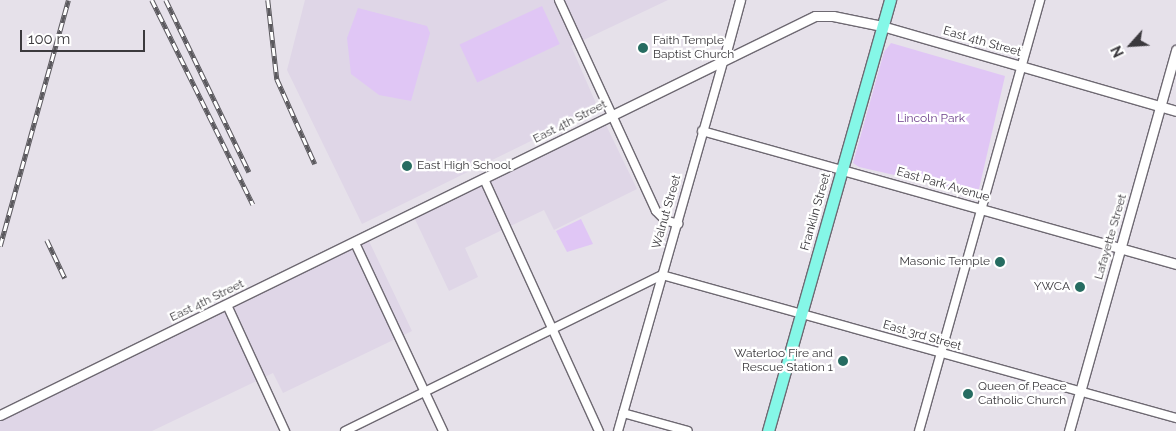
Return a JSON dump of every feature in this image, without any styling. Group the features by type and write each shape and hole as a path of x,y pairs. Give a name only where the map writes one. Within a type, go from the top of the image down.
{"main road":[{"name":"Franklin Street","path":"768,431 890,0"}],"street":[{"path":"559,0 656,211 665,220 678,224"},
{"name":"Walnut Street","path":"618,431 740,0"},
{"path":"919,431 1040,0"},
{"name":"East 4th Street","path":"0,415 355,243 724,59 815,16 833,16 882,26 1176,111"},
{"name":"Lafayette Street","path":"1069,431 1176,50"},
{"name":"East Park Avenue","path":"702,131 1176,264"},
{"path":"484,179 599,431"},
{"path":"355,243 443,431"},
{"path":"345,431 662,275"},
{"name":"East 3rd Street","path":"662,275 1176,418"},
{"path":"227,305 285,431"},
{"path":"623,413 688,431"}],"shaded area":[{"name":"East High School","path":"305,0 668,0 571,46 598,108 362,224 287,70"},
{"path":"604,121 637,189 554,230 544,210 465,248 478,277 449,291 412,213"},
{"path":"367,237 412,331 283,393 273,373 152,431 0,431 0,415"}],"green space":[{"path":"542,6 560,44 477,83 460,44"},
{"path":"358,8 427,26 430,33 411,101 379,95 351,74 347,38"},
{"name":"Lincoln Park","path":"891,43 1005,76 979,189 974,193 859,167 853,163 884,52"},
{"path":"581,219 593,244 567,252 556,231"}],"railway":[{"path":"0,246 68,0"},
{"path":"152,0 253,204"},
{"path":"166,0 249,172"},
{"path":"268,0 277,79 315,164"},
{"path":"47,240 65,278"}],"place":[{"name":"Faith Temple Baptist Church","path":"643,48"},
{"name":"East High School","path":"407,166"},
{"name":"Masonic Temple","path":"1000,262"},
{"name":"YWCA","path":"1080,287"},
{"name":"Waterloo Fire and Rescue Station 1","path":"843,361"},
{"name":"Queen of Peace Catholic Church","path":"968,394"}]}
